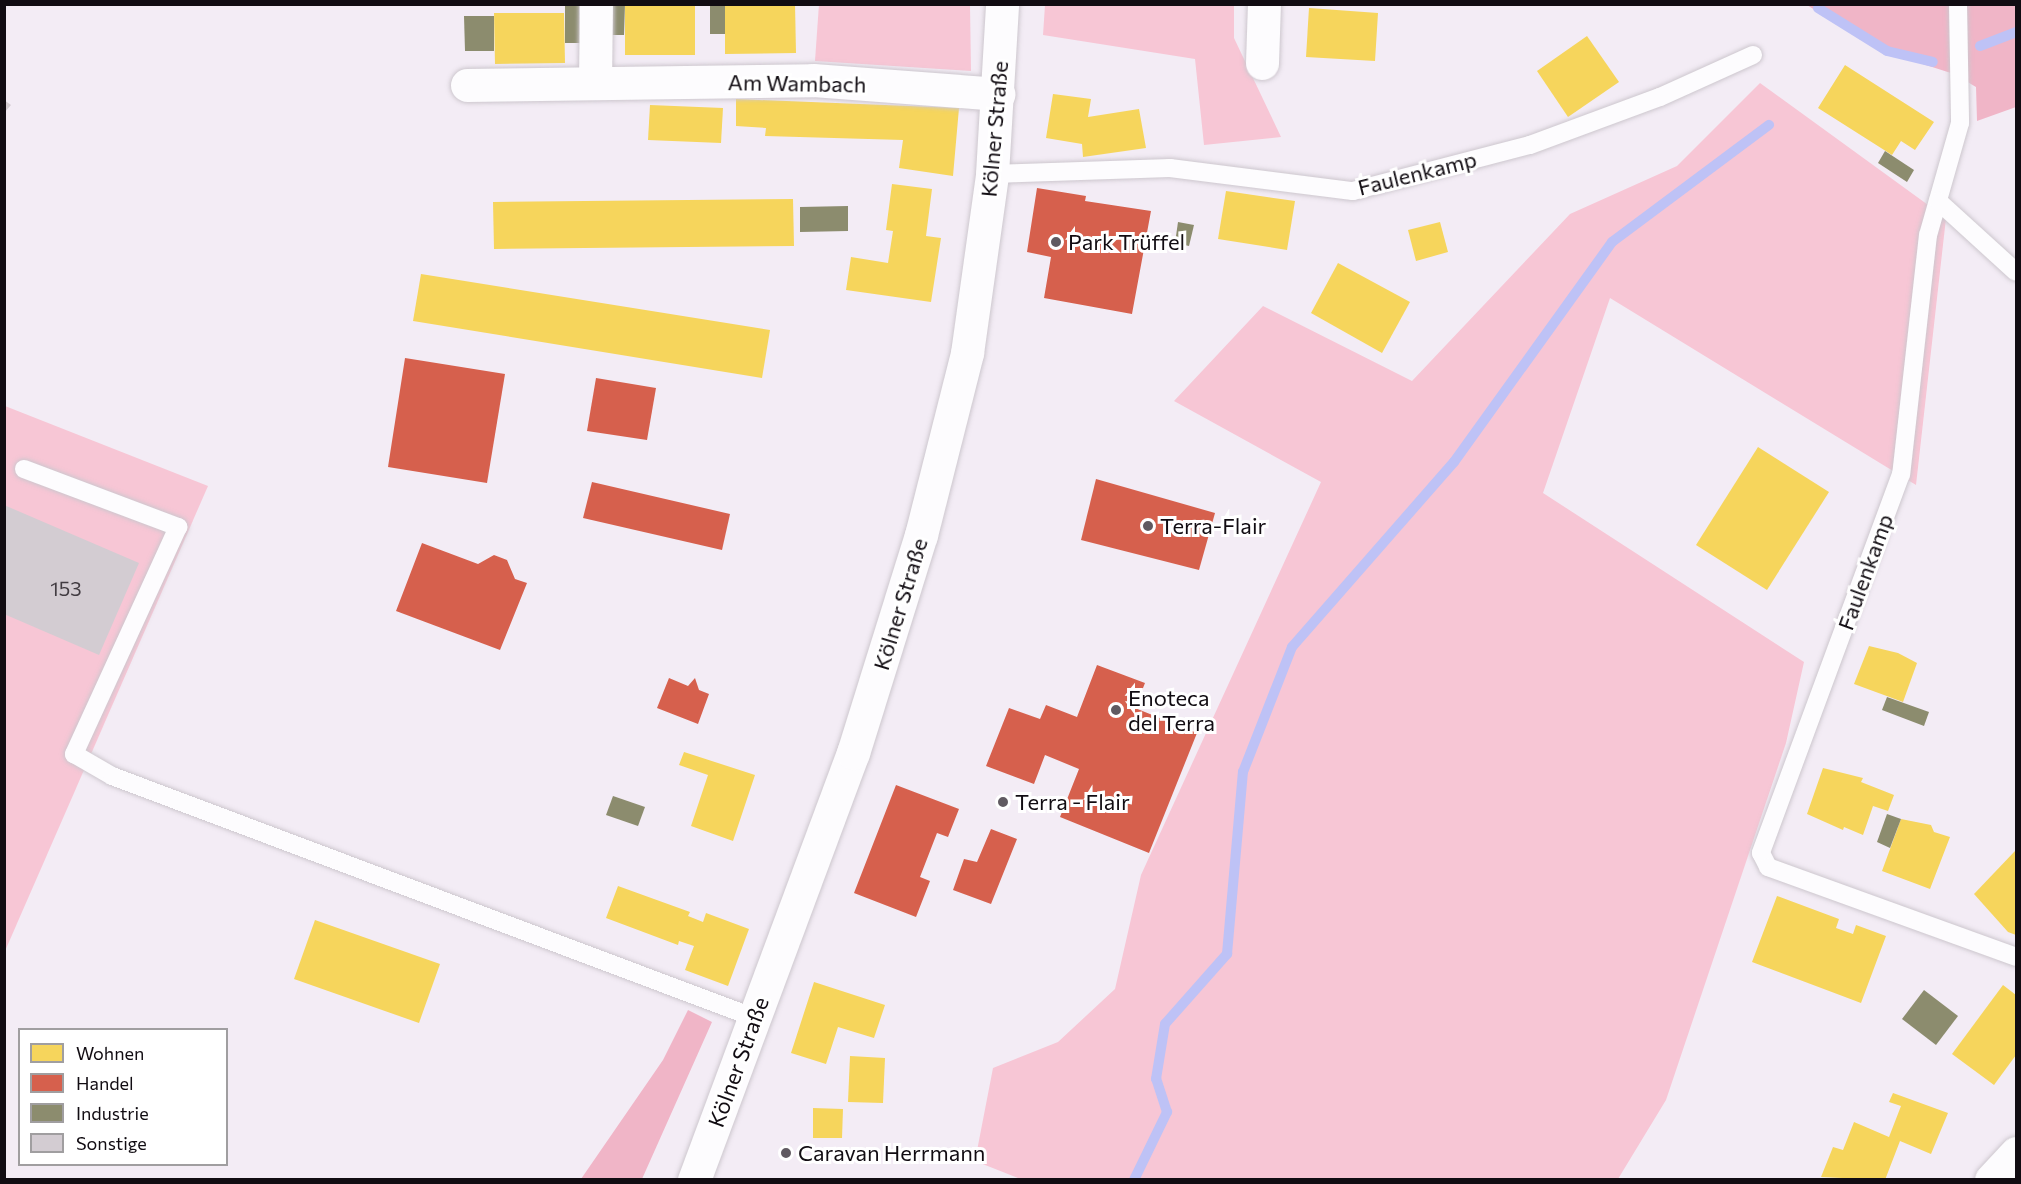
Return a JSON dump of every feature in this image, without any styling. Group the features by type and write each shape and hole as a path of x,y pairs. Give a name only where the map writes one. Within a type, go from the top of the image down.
{"main road":[{"path":"595,83 596,4"},
{"name":"Kölner Straße","path":"694,1179 853,753 921,535 967,353 992,174 999,94 1002,4"},
{"path":"1262,63 1264,4"},
{"name":"Am Wambach","path":"467,85 813,80 999,94"},
{"path":"1991,1179 2016,1153"}],"lane":[{"name":"Faulenkamp","path":"1958,4 1960,123 1928,235 1901,474 1761,853 1768,867 2016,957"},
{"name":"Faulenkamp","path":"992,174 1170,168 1353,191 1530,145 1660,97 1753,55"},
{"path":"1938,201 2016,272"},
{"path":"24,469 178,527 74,754 112,776 754,1018"}],"shaded area":[{"path":"819,4 970,5 971,71 815,61"},
{"path":"1045,5 1234,5 1234,38 1281,137 1204,145 1195,59 1043,35"},
{"path":"1807,5 2016,5 2016,107 1977,121 1976,87 1954,74 1879,50"},
{"path":"1760,83 1946,218 1916,485 1610,298 1543,493 1804,662 1786,743 1666,1100 1618,1179 1023,1180 975,1161 993,1068 1058,1042 1115,989 1141,875 1321,482 1174,401 1263,306 1412,381 1570,214 1677,166"},
{"path":"5,406 208,486 5,951"},
{"path":"688,1010 712,1022 642,1179 581,1179 663,1060"}],"building: Wohnen":[{"path":"695,4 695,55 625,55 625,5"},
{"path":"725,4 795,4 796,53 725,54"},
{"path":"1309,8 1378,13 1375,61 1306,57"},
{"path":"494,13 564,13 565,63 495,64"},
{"path":"1587,36 1619,82 1568,117 1537,71"},
{"path":"1845,65 1934,122 1915,150 1901,141 1892,155 1818,108"},
{"path":"1053,94 1091,99 1088,117 1139,109 1146,148 1083,157 1082,144 1046,138"},
{"path":"736,99 959,108 953,176 899,168 903,140 765,136 766,128 736,126"},
{"path":"650,105 723,108 721,143 648,140"},
{"path":"892,184 932,189 926,236 941,238 931,302 846,290 851,257 888,263 893,231 886,230"},
{"path":"1226,191 1295,201 1287,250 1218,239"},
{"path":"793,199 794,246 494,249 493,202"},
{"path":"1440,222 1448,252 1416,261 1408,230"},
{"path":"1338,263 1410,302 1382,353 1311,313"},
{"path":"421,274 770,330 762,378 413,321"},
{"path":"1758,447 1829,492 1767,590 1696,545"},
{"path":"1869,646 1898,653 1917,663 1903,702 1854,684"},
{"path":"684,752 755,775 733,841 691,826 708,775 679,765"},
{"path":"1823,768 1863,778 1861,782 1894,795 1888,811 1873,806 1863,835 1844,827 1843,830 1807,814"},
{"path":"1901,819 1931,825 1934,832 1950,837 1930,889 1882,871"},
{"path":"2015,851 2016,935 2008,932 1974,894"},
{"path":"618,886 690,912 688,916 703,922 706,913 749,929 728,986 685,970 694,946 679,941 678,945 606,918"},
{"path":"1777,896 1839,919 1836,928 1853,934 1856,925 1886,936 1861,1003 1752,962"},
{"path":"315,920 440,964 419,1023 294,979"},
{"path":"814,982 885,1005 874,1038 838,1027 826,1064 791,1053"},
{"path":"2003,985 2016,995 2016,1055 1994,1085 1952,1054"},
{"path":"850,1056 885,1058 883,1103 848,1102"},
{"path":"1893,1093 1948,1113 1931,1154 1900,1141 1885,1180 1821,1177 1833,1147 1843,1150 1854,1122 1889,1137 1901,1106 1889,1102"},
{"path":"813,1108 843,1109 842,1138 813,1138"}],"building: Handel":[{"path":"1037,188 1086,196 1085,201 1151,211 1132,314 1044,298 1051,257 1027,252"},
{"path":"405,358 505,374 487,483 388,467"},
{"path":"596,378 656,388 647,440 587,431"},
{"name":"Terra-Flair","path":"1096,479 1215,513 1199,570 1081,540"},
{"path":"592,482 730,514 722,550 583,518"},
{"path":"422,543 478,564 494,555 507,560 515,579 527,583 500,650 396,611"},
{"path":"1097,665 1145,683 1135,708 1197,733 1149,853 1060,817 1079,769 1045,755 1034,784 986,766 1009,708 1040,719 1046,705 1077,717"},
{"path":"669,678 688,686 695,678 699,690 709,694 698,724 657,708"},
{"path":"896,785 959,809 948,837 937,833 920,877 930,881 916,917 854,893"},
{"path":"991,829 1017,839 991,904 953,890 964,859 977,862"}],"building: Industrie":[{"path":"565,4 579,4 580,43 565,43"},
{"path":"610,4 625,4 624,35 610,35"},
{"path":"710,4 725,4 725,34 710,34"},
{"path":"464,16 494,16 494,51 465,51"},
{"path":"1885,151 1914,170 1907,182 1878,163"},
{"path":"848,206 848,231 800,232 800,207"},
{"path":"1178,222 1194,225 1189,246 1175,243"},
{"path":"1887,697 1929,712 1924,726 1882,710"},
{"path":"613,796 645,807 638,826 606,815"},
{"path":"1887,814 1901,819 1890,848 1877,842"},
{"path":"1924,990 1958,1016 1936,1045 1902,1019"}],"building: Sonstige":[{"path":"4,100 11,105 4,113"},
{"path":"4,505 139,563 99,655 4,614"}],"waterway":[{"path":"1818,8 1887,51 1933,62"},
{"path":"1980,46 2016,32"},
{"path":"1134,1180 1167,1112 1156,1079 1165,1024 1227,954 1243,772 1292,647 1454,462 1612,242 1769,125"}],"place":[{"name":"Park Trüffel","path":"1056,242"},
{"name":"Terra-Flair","path":"1148,526"},
{"name":"Enoteca del Terra","path":"1116,710"},
{"name":"Terra - Flair","path":"1003,802"},
{"name":"Caravan Herrmann","path":"786,1153"}]}
